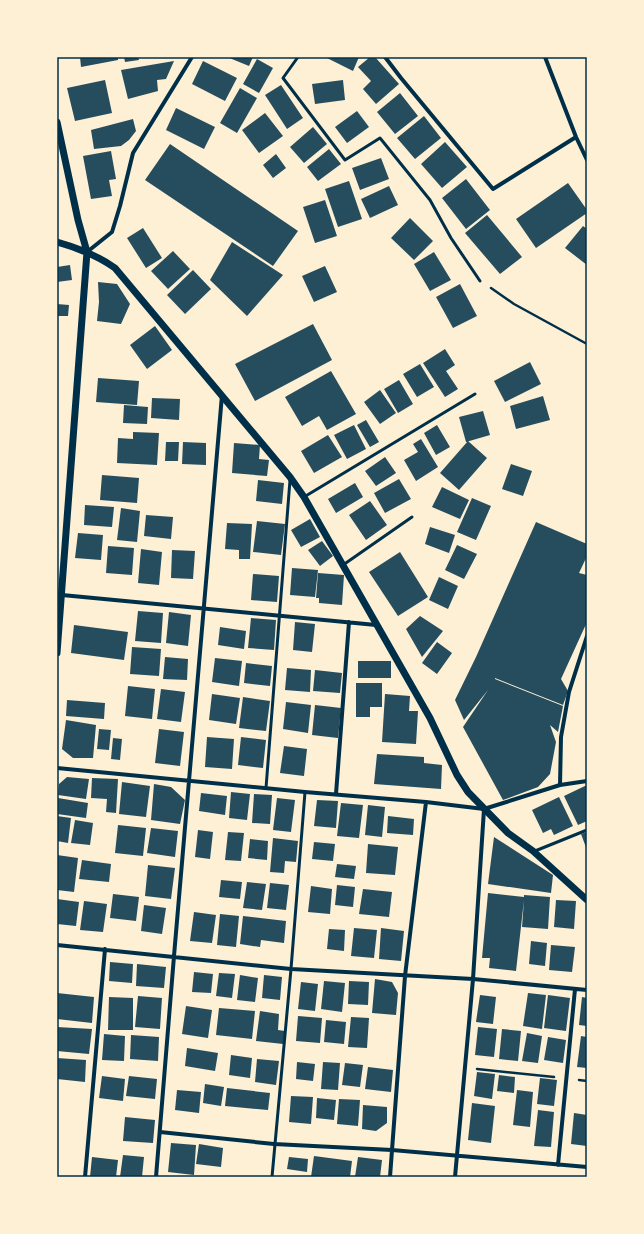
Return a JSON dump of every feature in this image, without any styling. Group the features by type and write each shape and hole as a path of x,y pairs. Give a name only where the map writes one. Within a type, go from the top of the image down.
{"street":[{"path":"87,252 112,232 133,153 192,57"},
{"path":"386,57 401,78 493,188 576,137"},
{"path":"545,57 576,137 587,160"},
{"path":"57,122 78,220 87,252 57,652"},
{"path":"57,242 101,258 116,268 290,476 304,496 430,718 457,775 468,792 508,833 533,851 587,900"},
{"path":"156,1177 222,395"},
{"path":"62,595 377,625"},
{"path":"336,794 350,622"},
{"path":"560,785 561,737 569,692 587,636"},
{"path":"57,768 426,802 484,809 560,785 587,781"},
{"path":"390,1177 405,976 426,802"},
{"path":"455,1177 472,979 484,809"},
{"path":"57,945 291,969 472,979 587,990"},
{"path":"85,1177 105,949"},
{"path":"558,1165 575,989"},
{"path":"160,1132 274,1144 392,1150 587,1167"}],"lane":[{"path":"298,57 283,78 345,160 380,138 430,200 451,238 480,281"},
{"path":"304,496 475,394"},
{"path":"266,788 290,476"},
{"path":"343,565 412,517"},
{"path":"272,1177 305,792"},
{"path":"533,851 587,830"}],"path":[{"path":"480,281 514,304 587,344"},
{"path":"465,1067 587,1081"}],"building":[{"path":"80,57 118,57 118,60 81,67"},
{"path":"124,57 138,57 139,60 125,62"},
{"path":"227,57 253,57 249,66"},
{"path":"325,57 359,57 353,71"},
{"path":"370,57 375,57 399,84 376,104 363,89 371,81 358,67"},
{"path":"257,59 273,68 259,93 243,84"},
{"path":"174,61 166,79 157,80 158,91 128,99 121,70"},
{"path":"203,61 237,78 225,101 192,84"},
{"path":"105,80 112,113 75,121 67,88"},
{"path":"343,80 345,100 315,104 312,84"},
{"path":"281,85 303,118 287,129 265,95"},
{"path":"240,88 257,98 237,133 220,123"},
{"path":"400,93 418,116 395,134 377,112"},
{"path":"176,108 215,127 204,149 166,130"},
{"path":"357,111 369,127 347,143 335,127"},
{"path":"265,113 283,136 259,153 242,130"},
{"path":"424,116 441,138 415,159 397,138"},
{"path":"133,119 136,131 129,140 121,146 94,149 91,130"},
{"path":"313,127 327,144 304,163 290,147"},
{"path":"445,142 467,167 442,188 421,164"},
{"path":"170,144 298,231 273,266 145,180"},
{"path":"329,149 341,164 318,181 307,167"},
{"path":"111,151 116,179 109,180 112,196 91,199 83,156"},
{"path":"276,154 286,168 273,178 263,165"},
{"path":"381,158 389,179 360,190 352,168"},
{"path":"466,179 490,210 466,229 442,198"},
{"path":"349,181 362,219 338,227 325,189"},
{"path":"568,183 587,210 587,213 536,248 516,219"},
{"path":"389,186 398,205 370,218 361,199"},
{"path":"325,200 337,236 315,243 303,207"},
{"path":"487,215 522,257 500,274 465,233"},
{"path":"410,218 433,241 414,260 391,238"},
{"path":"583,226 587,229 587,265 565,248"},
{"path":"143,228 162,258 146,268 127,238"},
{"path":"232,242 283,275 247,316 210,280"},
{"path":"173,251 190,269 168,289 151,271"},
{"path":"434,252 451,280 430,291 414,264"},
{"path":"70,265 72,280 57,282 57,267"},
{"path":"325,266 337,292 314,302 302,276"},
{"path":"193,270 211,289 185,314 167,295"},
{"path":"98,282 117,284 130,304 121,324 97,321 99,302"},
{"path":"460,284 477,316 453,328 436,297"},
{"path":"57,304 69,305 68,316 57,316"},
{"path":"313,324 332,360 255,401 235,364"},
{"path":"155,326 172,350 147,369 130,345"},
{"path":"445,349 455,365 446,371 458,389 445,397 423,363"},
{"path":"530,362 541,384 505,402 494,381"},
{"path":"420,364 434,387 417,397 403,374"},
{"path":"331,371 356,414 327,430 319,416 302,426 285,397"},
{"path":"98,378 139,381 137,405 96,402"},
{"path":"399,380 413,404 398,413 384,389"},
{"path":"380,390 396,413 380,424 364,402"},
{"path":"543,396 550,420 516,429 510,406"},
{"path":"152,398 180,399 179,420 151,418"},
{"path":"124,405 148,407 147,424 123,423"},
{"path":"483,411 490,435 466,442 459,417"},
{"path":"366,420 379,442 370,447 357,425"},
{"path":"354,425 366,449 347,459 334,435"},
{"path":"437,425 450,447 436,455 424,433"},
{"path":"133,432 159,433 157,465 117,463 118,438 133,439"},
{"path":"328,435 342,457 314,473 301,451"},
{"path":"421,439 438,467 416,481 404,460 418,452 413,444"},
{"path":"468,441 487,458 459,490 440,473"},
{"path":"166,442 179,442 178,461 165,461"},
{"path":"183,442 206,443 206,465 182,464"},
{"path":"234,443 260,445 259,459 269,460 267,476 232,473"},
{"path":"385,457 396,473 376,486 365,471"},
{"path":"511,464 532,471 523,496 502,489"},
{"path":"102,475 139,478 137,503 100,500"},
{"path":"399,479 411,499 385,513 374,493"},
{"path":"258,480 284,483 282,504 256,501"},
{"path":"355,483 363,497 336,513 328,499"},
{"path":"442,487 469,500 460,519 432,507"},
{"path":"472,498 491,506 476,540 457,532"},
{"path":"370,501 387,525 366,540 349,515"},
{"path":"85,505 114,507 112,527 84,525"},
{"path":"121,508 140,511 137,542 117,540"},
{"path":"146,515 173,517 171,539 144,536"},
{"path":"310,519 320,537 301,547 291,530"},
{"path":"257,521 285,524 281,555 253,552"},
{"path":"536,522 587,544 587,556 579,573 587,575 587,622 561,679 568,691 563,705 495,678 563,706 558,732 550,725 556,742 550,774 538,787 503,800 463,727 488,690 464,720 455,700 476,657"},
{"path":"227,523 252,524 250,559 239,559 239,550 225,549"},
{"path":"430,527 455,535 449,553 425,544"},
{"path":"78,533 103,535 101,560 75,558"},
{"path":"322,541 333,556 320,566 308,550"},
{"path":"457,545 477,554 464,579 445,570"},
{"path":"108,546 134,548 132,575 106,573"},
{"path":"141,549 162,552 159,585 138,583"},
{"path":"172,550 195,551 193,579 171,578"},
{"path":"400,552 428,597 398,616 369,572"},
{"path":"292,568 318,570 315,597 290,595"},
{"path":"318,573 344,575 342,605 319,603 319,598 316,598"},
{"path":"253,574 279,576 277,602 251,600"},
{"path":"439,577 458,586 448,609 429,600"},
{"path":"138,611 163,613 161,643 135,641"},
{"path":"169,612 191,615 188,646 166,643"},
{"path":"420,616 443,631 422,657 406,629"},
{"path":"251,618 276,620 274,650 248,648"},
{"path":"295,622 315,624 312,652 293,650"},
{"path":"74,625 128,632 124,660 71,653"},
{"path":"220,627 246,631 244,649 218,645"},
{"path":"437,642 452,653 437,674 422,663"},
{"path":"132,647 161,649 159,676 130,674"},
{"path":"165,657 188,659 187,680 163,679"},
{"path":"215,658 242,661 239,686 212,682"},
{"path":"358,661 391,661 391,678 358,678"},
{"path":"246,663 272,666 270,686 244,683"},
{"path":"287,668 311,670 310,692 285,690"},
{"path":"315,670 342,673 340,693 313,691"},
{"path":"356,683 382,683 382,707 370,707 370,717 356,717"},
{"path":"128,686 155,689 152,719 125,716"},
{"path":"161,689 185,692 181,722 157,719"},
{"path":"212,694 240,698 236,724 209,720"},
{"path":"385,694 410,696 409,711 418,711 416,744 382,742"},
{"path":"243,697 270,701 266,731 239,728"},
{"path":"67,700 105,703 104,719 66,716"},
{"path":"286,702 311,705 308,733 283,729"},
{"path":"315,705 341,708 338,738 312,735"},
{"path":"66,720 96,725 93,758 73,758 62,749"},
{"path":"99,729 111,730 109,750 97,749"},
{"path":"159,729 184,732 180,766 155,763"},
{"path":"207,737 234,739 232,769 205,767"},
{"path":"241,737 266,740 263,768 238,765"},
{"path":"113,738 122,739 120,760 111,759"},
{"path":"284,746 307,749 304,776 280,773"},
{"path":"377,754 424,757 424,763 442,765 441,789 374,784"},
{"path":"67,777 89,779 86,799 58,795 59,784"},
{"path":"92,778 118,779 116,813 106,812 107,799 91,798"},
{"path":"122,782 150,786 146,817 119,814"},
{"path":"154,784 171,787 185,800 180,824 151,820"},
{"path":"587,785 587,821 578,825 564,796"},
{"path":"231,792 250,794 247,820 229,818"},
{"path":"201,793 227,796 225,815 199,811"},
{"path":"254,794 272,795 270,824 252,823"},
{"path":"559,797 573,826 554,835 551,829 543,833 532,810"},
{"path":"58,798 88,803 86,818 57,814"},
{"path":"277,798 295,800 291,832 273,830"},
{"path":"317,800 338,801 336,828 314,826"},
{"path":"341,803 363,805 359,838 337,836"},
{"path":"368,805 385,807 382,837 365,835"},
{"path":"57,816 71,818 68,843 57,841"},
{"path":"388,816 414,819 413,835 387,833"},
{"path":"75,820 93,823 90,845 71,843"},
{"path":"118,825 146,828 143,856 115,853"},
{"path":"151,828 178,831 175,857 147,853"},
{"path":"198,830 213,832 210,859 195,857"},
{"path":"228,832 244,833 241,861 225,860"},
{"path":"587,832 587,850 581,834"},
{"path":"494,837 553,875 551,893 488,884"},
{"path":"273,838 298,841 296,862 285,861 284,873 270,872"},
{"path":"250,839 268,841 267,860 248,858"},
{"path":"314,842 335,844 333,861 312,859"},
{"path":"368,844 398,847 395,875 366,873"},
{"path":"57,855 78,858 74,892 57,890"},
{"path":"82,860 111,864 109,882 79,879"},
{"path":"337,864 356,866 354,879 335,877"},
{"path":"148,865 175,868 171,899 145,896"},
{"path":"221,880 242,882 240,899 219,897"},
{"path":"247,882 266,884 262,910 243,908"},
{"path":"270,883 289,885 286,910 267,908"},
{"path":"337,885 355,887 353,907 335,905"},
{"path":"311,886 332,889 330,914 308,912"},
{"path":"363,889 392,892 389,917 359,914"},
{"path":"488,893 524,897 524,895 550,897 548,929 522,927 524,900 516,971 489,968 490,958 482,958"},
{"path":"113,894 139,897 136,921 110,918"},
{"path":"57,899 79,902 76,926 57,924"},
{"path":"556,900 576,901 574,929 554,927"},
{"path":"84,901 107,904 103,932 80,930"},
{"path":"144,905 166,908 162,934 141,931"},
{"path":"194,912 216,915 212,943 190,941"},
{"path":"220,914 239,916 236,947 217,945"},
{"path":"243,916 286,921 284,943 261,940 260,947 240,944"},
{"path":"354,928 377,930 374,958 351,956"},
{"path":"381,928 404,931 401,961 379,959"},
{"path":"329,929 345,930 344,951 327,949"},
{"path":"531,941 547,943 545,966 529,964"},
{"path":"551,945 575,947 572,972 549,970"},
{"path":"110,962 133,964 132,983 109,981"},
{"path":"137,964 166,967 164,988 136,986"},
{"path":"194,972 213,974 211,993 192,992"},
{"path":"219,973 235,974 232,998 216,996"},
{"path":"240,975 258,978 255,1002 237,1000"},
{"path":"264,975 282,977 280,1000 262,998"},
{"path":"375,979 392,982 398,993 396,1015 372,1013"},
{"path":"324,981 345,983 342,1012 321,1009"},
{"path":"349,981 369,982 368,1005 348,1004"},
{"path":"301,982 318,984 315,1011 298,1009"},
{"path":"57,993 94,997 92,1023 57,1019"},
{"path":"528,993 546,995 542,1029 523,1026"},
{"path":"480,995 496,997 493,1024 476,1022"},
{"path":"548,995 570,998 566,1031 544,1028"},
{"path":"138,996 162,998 160,1029 135,1027"},
{"path":"109,997 133,998 133,1030 108,1030"},
{"path":"582,997 587,998 587,1026 579,1025"},
{"path":"186,1006 212,1010 208,1038 182,1034"},
{"path":"219,1008 255,1011 252,1039 216,1035"},
{"path":"260,1011 279,1014 278,1030 285,1031 283,1044 256,1041"},
{"path":"298,1016 322,1018 320,1043 296,1041"},
{"path":"351,1017 369,1018 367,1048 348,1047"},
{"path":"326,1020 346,1022 344,1044 324,1042"},
{"path":"57,1027 92,1029 89,1054 57,1051"},
{"path":"478,1027 497,1029 494,1057 475,1055"},
{"path":"502,1029 521,1031 518,1061 499,1059"},
{"path":"527,1033 542,1036 538,1063 522,1061"},
{"path":"104,1034 125,1036 124,1061 102,1060"},
{"path":"131,1035 159,1037 158,1061 130,1059"},
{"path":"581,1036 587,1037 587,1068 577,1067"},
{"path":"548,1037 566,1040 563,1063 544,1060"},
{"path":"187,1048 218,1053 215,1071 185,1066"},
{"path":"231,1055 252,1058 250,1078 229,1075"},
{"path":"57,1058 86,1060 85,1082 57,1079"},
{"path":"257,1059 279,1061 276,1085 255,1082"},
{"path":"297,1062 315,1064 313,1081 296,1079"},
{"path":"323,1062 340,1063 338,1090 321,1089"},
{"path":"345,1063 363,1065 360,1087 342,1085"},
{"path":"368,1067 393,1070 391,1092 365,1089"},
{"path":"477,1072 495,1074 492,1099 474,1096"},
{"path":"499,1075 515,1077 514,1093 497,1091"},
{"path":"102,1076 125,1079 123,1101 99,1098"},
{"path":"129,1076 157,1079 155,1099 126,1096"},
{"path":"540,1078 557,1080 554,1106 537,1104"},
{"path":"205,1084 224,1087 221,1106 203,1103"},
{"path":"227,1088 270,1093 268,1110 225,1106"},
{"path":"177,1090 201,1092 199,1113 175,1110"},
{"path":"517,1090 533,1092 530,1127 513,1125"},
{"path":"291,1096 313,1097 311,1124 289,1122"},
{"path":"317,1098 336,1100 334,1120 316,1118"},
{"path":"339,1099 360,1100 358,1126 337,1124"},
{"path":"472,1103 495,1106 491,1143 468,1140"},
{"path":"363,1105 387,1107 387,1123 376,1131 362,1129"},
{"path":"538,1110 554,1112 551,1147 534,1146"},
{"path":"574,1113 587,1115 587,1146 571,1144"},
{"path":"125,1117 155,1120 153,1143 123,1141"},
{"path":"171,1143 196,1145 194,1175 168,1172"},
{"path":"199,1144 223,1148 221,1167 196,1164"},
{"path":"123,1155 144,1157 142,1177 120,1177"},
{"path":"314,1156 352,1161 350,1177 311,1177"},
{"path":"92,1157 118,1160 116,1177 90,1177"},
{"path":"289,1157 308,1159 307,1172 287,1169"},
{"path":"358,1157 382,1160 380,1177 355,1177"}]}
